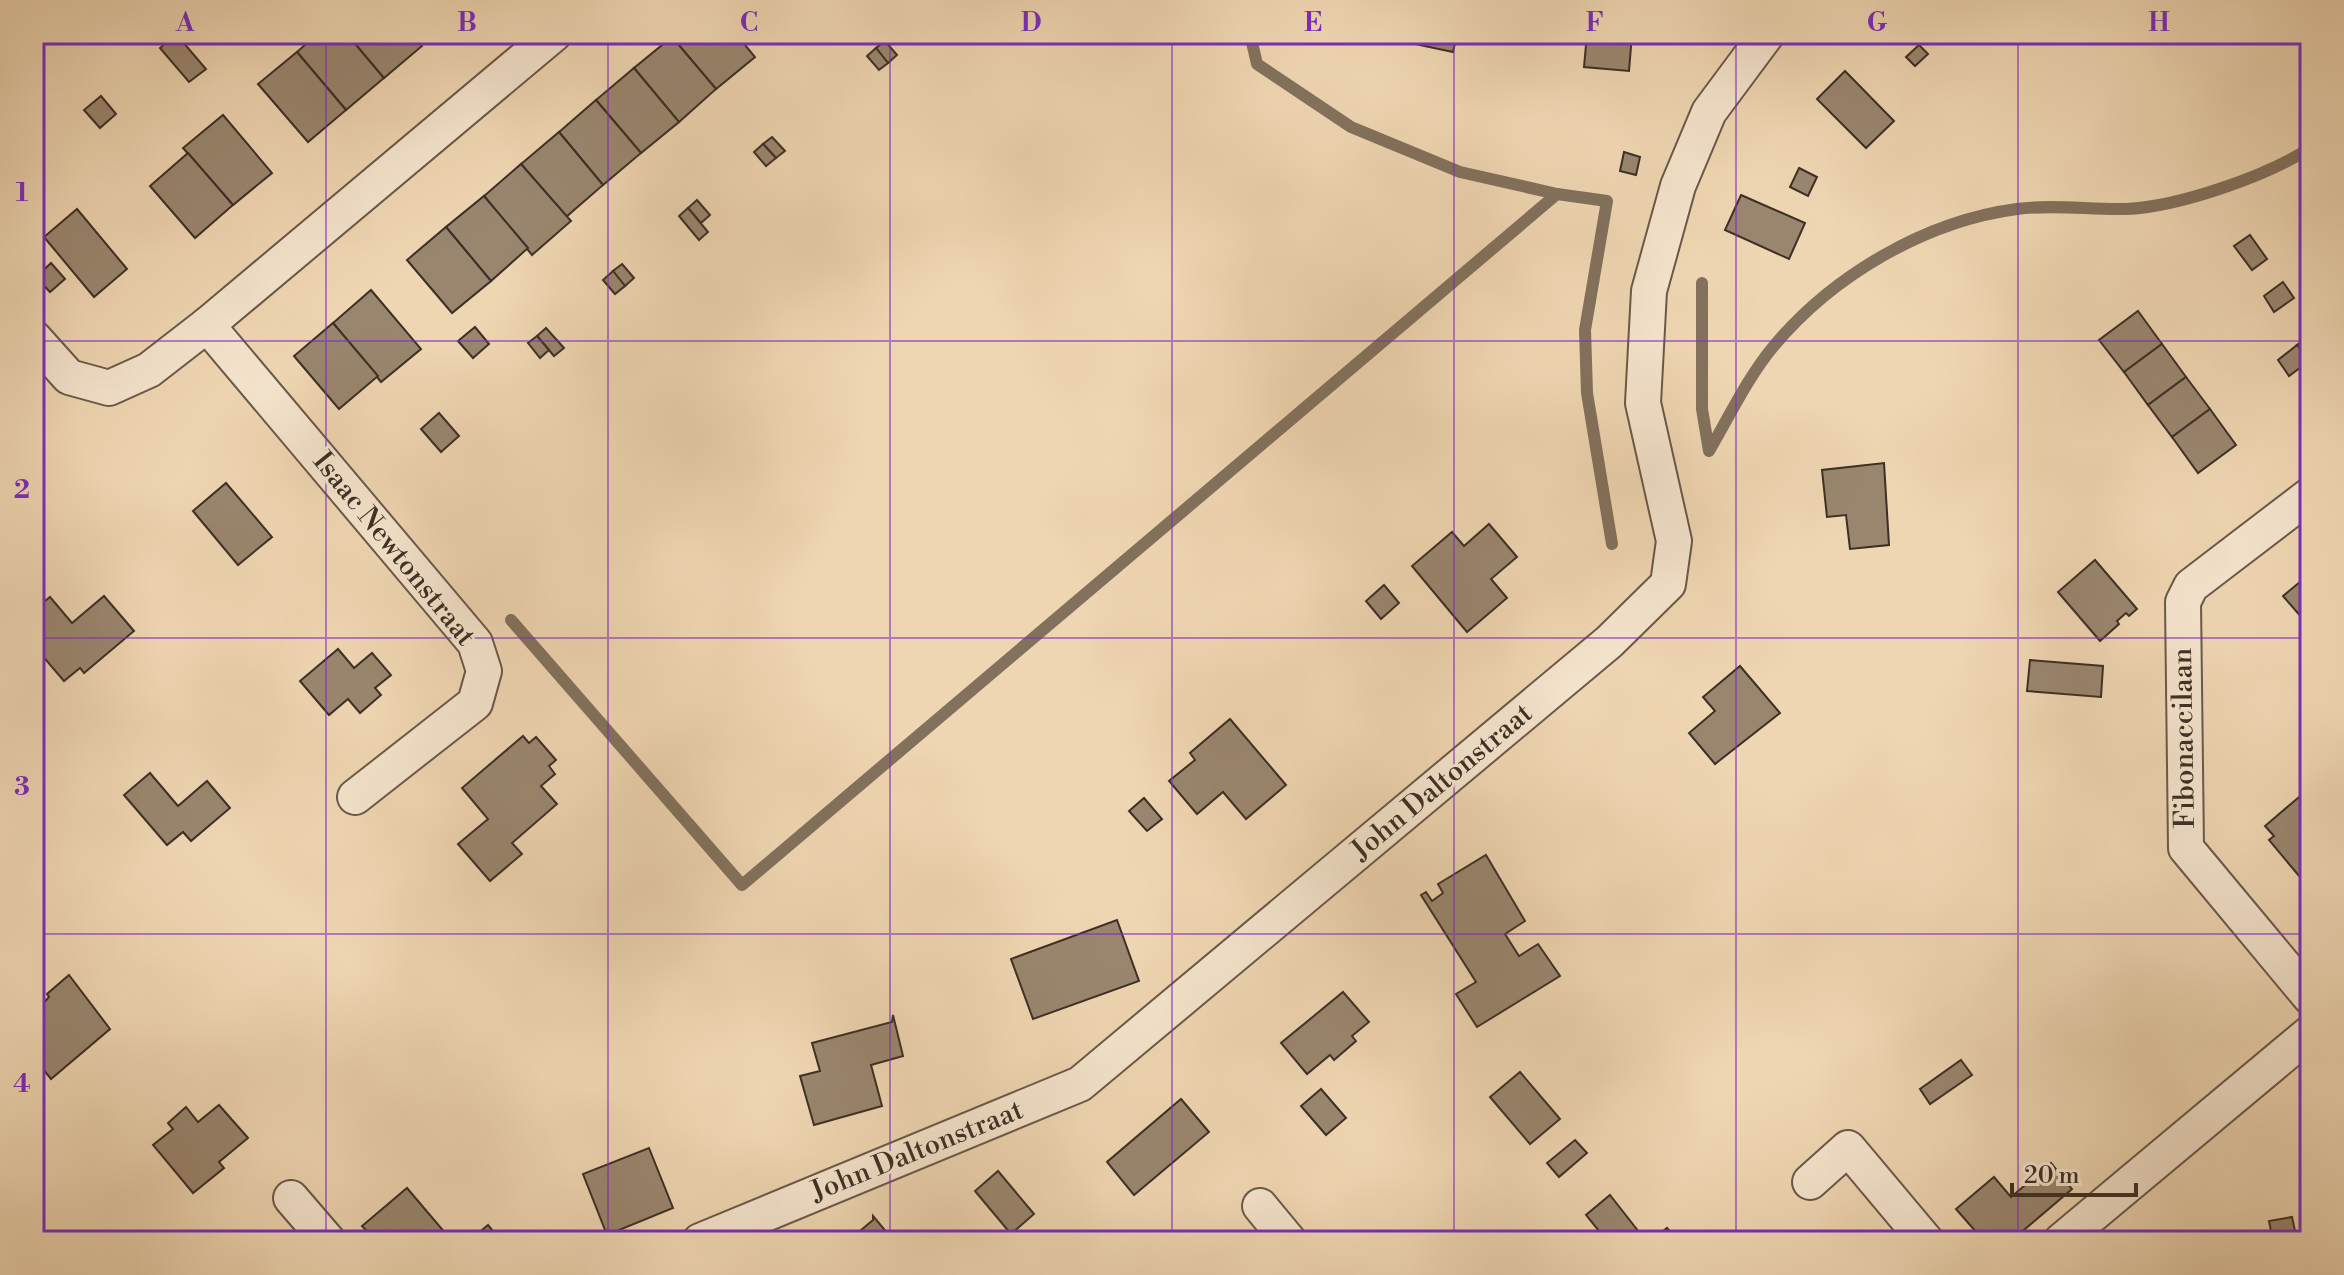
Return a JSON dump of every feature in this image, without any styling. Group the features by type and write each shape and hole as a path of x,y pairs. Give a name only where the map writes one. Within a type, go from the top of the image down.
{"street":[{"path":"34,338 69,377 109,388 149,370 207,325 554,34"},
{"name":"John Daltonstraat","path":"700,1241 1080,1084 1609,642 1668,584 1674,541 1643,403 1649,291 1678,186 1709,112 1767,34"},
{"name":"Isaac Newtonstraat","path":"207,325 475,643 484,671 475,703 355,797"},
{"name":"Fibonaccilaan","path":"2310,495 2191,586 2183,602 2186,848 2310,997"},
{"path":"2061,1241 2310,1033"},
{"path":"1810,1182 1848,1148 1926,1241"},
{"path":"291,1198 328,1241"},
{"path":"1260,1206 1289,1241"}],"building":[{"path":"176,34 206,69 189,82 160,48"},
{"path":"317,34 347,34 384,78 346,110 297,52"},
{"path":"347,34 411,34 422,46 384,78"},
{"path":"675,34 736,34 755,57 716,89 672,37"},
{"path":"1417,34 1457,34 1453,52 1415,44"},
{"path":"1587,34 1632,34 1629,71 1584,67"},
{"path":"672,37 716,89 679,122 634,68"},
{"path":"885,41 897,55 888,63 876,48"},
{"path":"1919,45 1928,54 1915,66 1906,57"},
{"path":"876,48 888,63 879,70 867,56"},
{"path":"297,52 346,110 308,142 258,84"},
{"path":"634,68 679,122 641,153 596,100"},
{"path":"1845,71 1894,121 1866,148 1817,99"},
{"path":"101,96 116,114 100,128 84,110"},
{"path":"596,100 641,153 603,185 559,132"},
{"path":"223,115 272,173 233,205 183,148"},
{"path":"559,132 603,185 566,217 521,164"},
{"path":"772,137 785,151 776,158 763,144"},
{"path":"763,144 776,158 766,166 754,152"},
{"path":"1624,152 1640,157 1636,175 1620,171"},
{"path":"188,153 233,205 195,238 150,186"},
{"path":"521,164 571,221 532,255 484,196"},
{"path":"1799,168 1817,177 1808,196 1790,187"},
{"path":"1741,195 1805,223 1789,259 1725,230"},
{"path":"484,196 528,248 491,281 446,227"},
{"path":"697,200 710,215 701,223 688,208"},
{"path":"688,208 708,232 699,240 679,216"},
{"path":"77,209 127,269 94,297 44,237"},
{"path":"446,227 491,281 452,313 407,260"},
{"path":"2250,235 2267,259 2252,270 2234,246"},
{"path":"51,263 65,279 50,292 36,277"},
{"path":"622,264 634,278 625,286 613,271"},
{"path":"613,271 625,286 615,294 603,280"},
{"path":"2283,282 2294,298 2274,312 2264,296"},
{"path":"371,290 421,349 381,382 333,323"},
{"path":"2138,311 2162,344 2124,372 2099,340"},
{"path":"333,323 378,376 339,409 294,356"},
{"path":"475,327 489,344 473,358 458,341"},
{"path":"546,328 564,348 554,356 537,336"},
{"path":"2310,335 2310,361 2309,361 2297,345"},
{"path":"537,336 549,350 540,358 528,343"},
{"path":"2162,344 2186,377 2148,405 2124,372"},
{"path":"2297,345 2309,361 2289,376 2278,360"},
{"path":"2186,377 2210,409 2172,437 2148,405"},
{"path":"2210,409 2236,445 2198,473 2172,437"},
{"path":"439,413 459,436 441,452 421,429"},
{"path":"1884,463 1889,545 1850,549 1846,515 1827,517 1822,470"},
{"path":"226,483 272,537 238,565 193,511"},
{"path":"1489,524 1517,557 1491,579 1507,598 1467,632 1412,566 1452,532 1464,546"},
{"path":"2095,560 2137,609 2129,616 2126,613 2100,641 2058,592"},
{"path":"2310,580 2310,627 2283,596 2301,581 2305,585"},
{"path":"1384,585 1399,603 1381,619 1366,601"},
{"path":"104,596 134,631 84,673 80,668 64,681 34,646 34,610 50,597 72,623"},
{"path":"338,649 354,668 372,653 391,675 375,688 381,695 360,713 348,699 329,715 300,681"},
{"path":"2030,660 2103,666 2101,697 2027,691"},
{"path":"1740,666 1780,713 1715,764 1689,733 1715,711 1703,697"},
{"path":"1230,719 1286,785 1246,819 1223,792 1197,814 1169,781 1195,760 1190,753"},
{"path":"523,736 529,743 536,737 556,760 549,766 555,774 541,786 557,804 512,843 522,854 490,881 458,844 488,819 462,788"},
{"path":"150,773 178,806 207,781 230,808 191,841 183,832 167,845 124,795"},
{"path":"2299,797 2310,808 2310,889 2269,840 2274,836 2265,826"},
{"path":"1144,798 1162,819 1147,831 1129,811"},
{"path":"1486,855 1525,921 1505,934 1519,956 1538,944 1560,976 1477,1027 1456,994 1476,982 1421,895 1426,892 1432,901 1443,893 1438,884"},
{"path":"1117,920 1139,981 1033,1019 1011,959"},
{"path":"69,975 110,1029 51,1079 34,1058 34,1014 49,997 47,994"},
{"path":"1343,992 1369,1022 1352,1036 1356,1041 1334,1060 1330,1055 1307,1074 1281,1043"},
{"path":"893,1015 903,1056 871,1065 882,1106 814,1125 800,1076 820,1071 812,1043 892,1022"},
{"path":"1961,1060 1972,1075 1930,1104 1920,1089"},
{"path":"1520,1072 1560,1119 1530,1144 1490,1097"},
{"path":"1321,1089 1346,1118 1326,1135 1301,1106"},
{"path":"1181,1099 1209,1132 1134,1195 1107,1162"},
{"path":"219,1105 248,1138 219,1162 224,1168 193,1193 153,1145 173,1129 168,1123 186,1107 198,1122"},
{"path":"1575,1140 1587,1153 1559,1177 1547,1163"},
{"path":"649,1148 673,1208 607,1235 583,1174"},
{"path":"2051,1163 2072,1189 2011,1241 1984,1241 1956,1209 1994,1177 2011,1197"},
{"path":"998,1171 1034,1214 1011,1234 975,1191"},
{"path":"407,1188 452,1241 376,1241 362,1226"},
{"path":"1610,1195 1646,1241 1607,1241 1586,1215"},
{"path":"873,1216 894,1241 848,1241 873,1220"},
{"path":"2292,1217 2297,1240 2273,1241 2269,1221"},
{"path":"488,1225 501,1241 469,1241"},
{"path":"1667,1228 1678,1241 1651,1241"}],"waterway":[{"path":"1250,34 1257,64 1351,127 1460,172 1557,194 1607,201 1585,330 1587,393 1612,544"},
{"path":"1702,283 1702,409 1709,451 1755,371 1797,321 1852,275 1915,239 1983,215 2017,209 2126,209 2171,203 2247,179 2310,148"},
{"path":"511,620 742,885 1557,194"}]}
